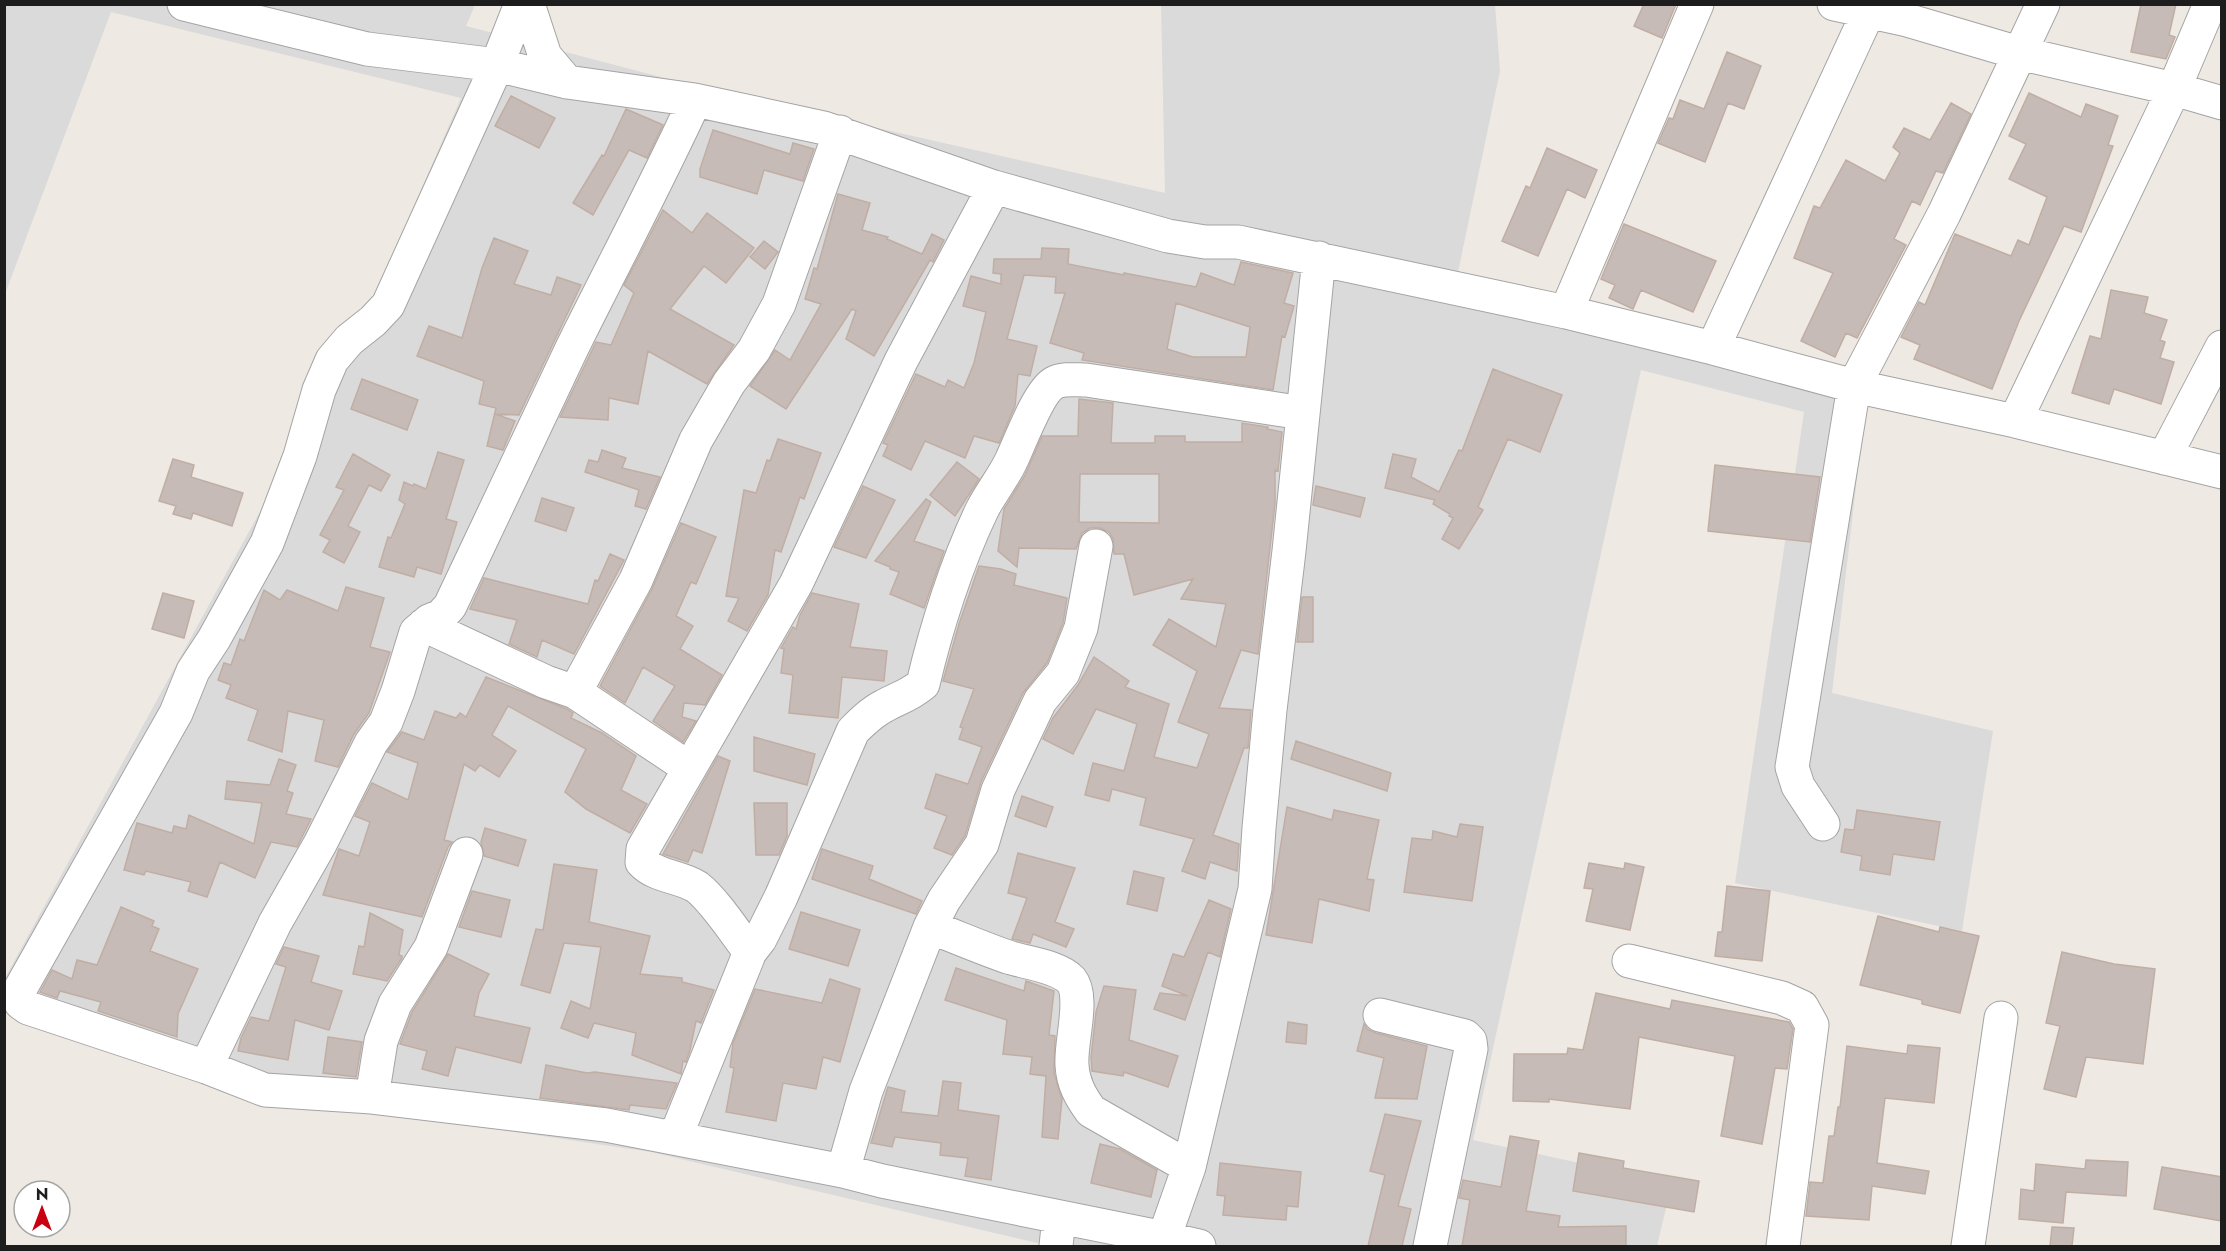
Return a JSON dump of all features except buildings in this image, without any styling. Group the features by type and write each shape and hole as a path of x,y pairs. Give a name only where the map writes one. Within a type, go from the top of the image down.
{"street":[{"path":"184,4 368,49 497,65 567,82 695,99 840,132 994,187 1168,236 1205,242 1238,242 1566,312 1854,386 2015,421 2222,472"},
{"path":"522,4 497,65 388,305 373,321 349,340 332,360 319,390 300,456 267,543 214,639 193,671 176,713 20,991 21,1003 28,1008 206,1067 265,1090 372,1097 606,1125 843,1171 1058,1232 1164,1238 1199,1246"},
{"path":"528,4 545,56 567,82"},
{"path":"1566,312 1696,4"},
{"path":"1834,4 1871,9 2019,52 2174,89 2222,103"},
{"path":"1823,824 1798,786 1792,767 1854,386 1944,214 2043,4"},
{"path":"2015,421 2174,89 2210,4"},
{"path":"1713,348 1871,9"},
{"path":"206,1067 275,923 320,844 372,743 386,722 398,692 416,632 429,621 441,616 450,606 695,99"},
{"path":"575,692 636,580 696,440 729,383 754,350 779,304 840,132"},
{"path":"750,952 698,888 684,880 648,869 642,862 643,849 796,584 901,361 994,187"},
{"path":"1164,1238 1189,1167 1255,889 1268,734 1318,258"},
{"path":"2164,458 2222,347"},
{"path":"675,1138 750,952 760,939 781,897 853,731 865,719 884,706 909,696 923,684 959,566 983,509 1011,462 1044,393 1053,383 1086,380 1303,413"},
{"path":"843,1171 866,1091 930,927 944,900 982,844 998,790 1040,700 1063,673 1081,628 1096,546"},
{"path":"424,625 546,682 575,692 689,768"},
{"path":"372,1097 381,1041 395,1004 431,947 466,854"},
{"path":"930,927 1011,958 1062,973 1072,981 1077,994 1072,1064 1075,1085 1080,1096 1091,1111 1189,1167"},
{"path":"1629,961 1782,998 1802,1007 1812,1025 1783,1246"},
{"path":"1380,1015 1465,1036 1470,1041 1471,1049 1431,1246"},
{"path":"1968,1246 2001,1018"}],"shaded area":[{"path":"5,5 475,5 466,26 718,92 1165,193 1161,5 1495,5 1500,71 1457,277 1869,375 1832,693 1993,731 1962,931 1735,883 1804,412 1641,370 1473,1140 1672,1183 1657,1246 1050,1246 651,1152 414,1117 270,1103 5,1013 5,978 363,323 461,98 111,12 5,294"}]}
